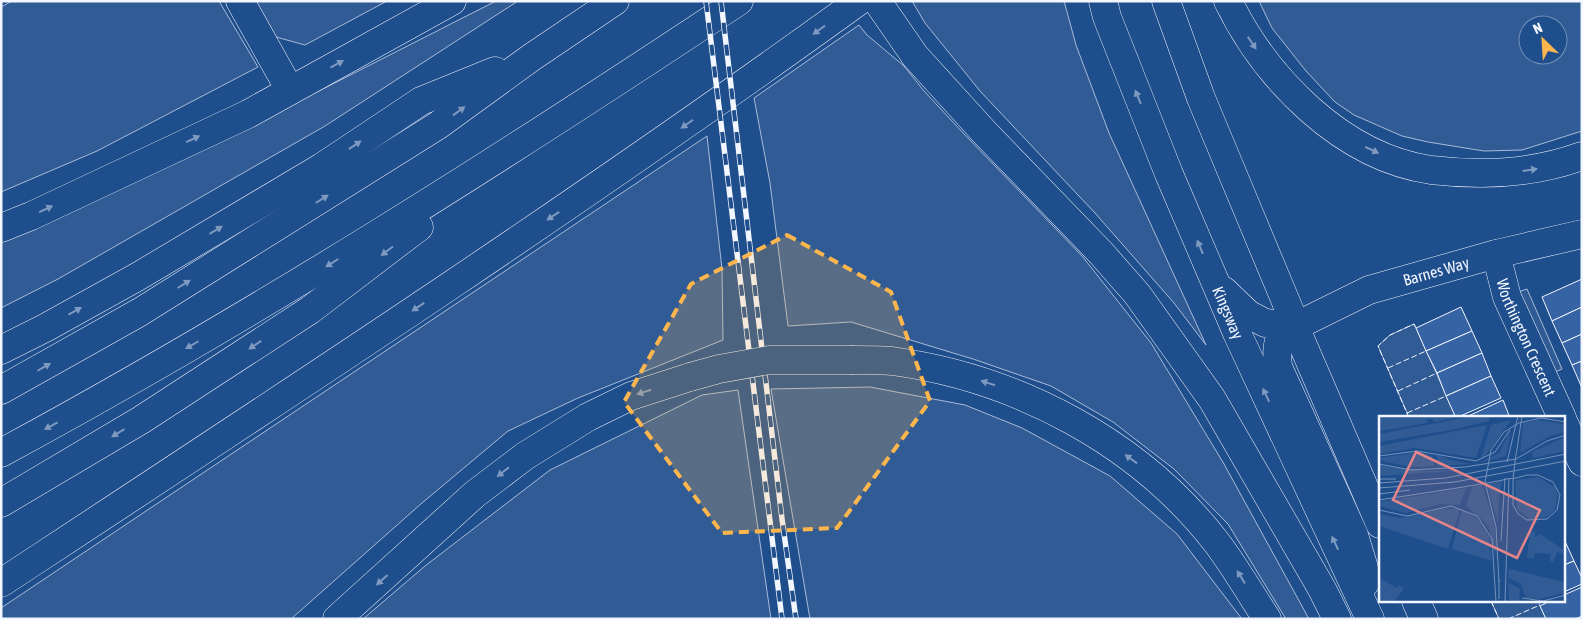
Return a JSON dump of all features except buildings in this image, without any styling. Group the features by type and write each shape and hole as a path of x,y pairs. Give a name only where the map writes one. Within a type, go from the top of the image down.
{"main road":[{"path":"240,1 290,90"},
{"path":"1,228 31,216 248,114 452,1"},
{"path":"1,390 140,312 437,126 532,57 615,1"},
{"path":"1,453 90,404 304,280 551,125 739,1"},
{"path":"1,583 339,361 542,224 721,101 858,1"},
{"path":"877,1 915,56 985,133 1102,253 1137,294 1212,399 1322,589 1337,619"},
{"name":"Kingsway","path":"1103,1 1107,17 1169,174 1237,333 1369,618"},
{"path":"1166,1 1201,98 1299,336 1379,522"},
{"path":"1228,1 1239,24 1257,50 1302,104 1330,126 1374,152 1430,170 1464,173 1502,173 1533,170 1564,163 1582,156"},
{"path":"1,350 45,328 170,257 322,167 421,101 532,57"},
{"path":"1,503 141,420 310,310 551,125"},
{"name":"Barnes Way","path":"1296,326 1369,290 1496,254 1582,234"},
{"name":"Worthington Crescent","path":"1496,254 1507,297 1561,416"},
{"path":"1216,284 1248,314 1265,323 1296,326"},
{"path":"1296,326 1283,334 1277,357 1278,367 1354,535 1364,568 1369,618"},
{"path":"337,619 475,494 525,456 588,418 631,396 727,367 769,360 854,360 890,361 974,379 1016,394 1073,420 1148,471 1171,492 1216,542 1238,572 1267,619"},
{"path":"1566,428 1582,462"},
{"path":"1416,602 1424,619"}],"highlighted area":[{"path":"787,235 891,292 930,401 837,528 722,533 624,402 691,284"}],"shaded area":[{"path":"12,1 219,1 258,67 97,151 1,192 1,7"},
{"path":"256,1 387,1 305,45 276,37"},
{"path":"496,1 518,1 325,126 58,279 1,308 1,237 189,157"},
{"path":"912,1 1064,1 1076,45 1109,133 1206,345 1174,303 1095,213 980,91 925,23"},
{"path":"1259,1 1582,1 1582,131 1522,150 1484,151 1402,136 1354,115 1335,102 1306,71 1272,28"},
{"path":"859,25 867,35 904,66 924,91 966,136 1082,256 1151,343 1224,464 1309,619 1286,619 1228,524 1174,469 1113,422 1051,386 973,359 851,322 788,326 770,183 754,98"},
{"path":"707,136 722,269 723,340 578,398 508,431 422,503 291,619 1,619 1,608"},
{"path":"1527,289 1562,369 1553,373 1518,292"},
{"path":"1414,324 1456,416 1409,416 1378,346 1390,335"},
{"path":"870,387 965,405 1022,428 1110,476 1177,534 1242,619 810,619 771,389"},
{"path":"738,390 771,619 363,619 425,566 550,470 702,395"},
{"path":"1491,602 1538,602 1546,619 1499,619"}],"railway":[{"path":"706,1 782,619"},
{"path":"721,1 782,519 796,619"}],"fence":[{"path":"1408,416 1378,346 1390,335 1414,324 1416,328"},
{"path":"1388,368 1426,351"},
{"path":"1398,391 1437,373"},
{"path":"1407,413 1446,396"},
{"path":"1491,602 1499,619"},
{"path":"1508,619 1540,605"}]}
